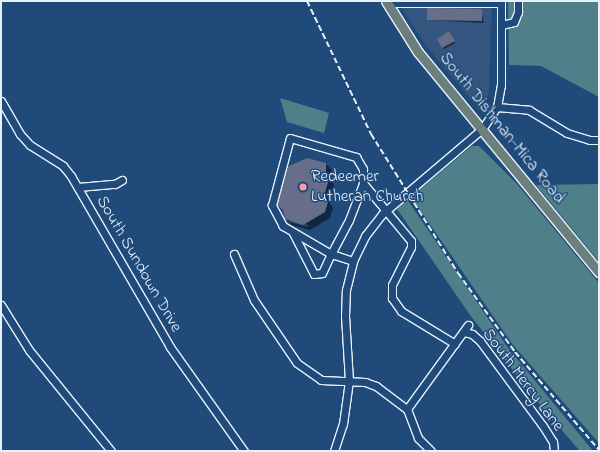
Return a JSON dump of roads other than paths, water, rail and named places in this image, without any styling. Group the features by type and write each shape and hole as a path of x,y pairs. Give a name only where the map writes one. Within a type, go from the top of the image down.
{"main road":[{"name":"South Dishman-Mica Road","path":"386,2 418,52 599,272"}],"street":[{"path":"501,25 514,22 518,12 518,1"},
{"path":"334,451 343,424 349,381 345,316 346,290 353,262 365,236 386,210 482,129 497,107 501,85 501,2 386,2"},
{"name":"South Sundown Drive","path":"1,101 20,134 30,145 63,166 78,187 170,347 244,451"},
{"path":"497,107 529,110 567,133 590,140 599,140"},
{"path":"293,233 314,274 322,273 331,254 349,220 363,184 363,169 356,157 290,138 272,201 279,220 293,233 331,254 353,262"},
{"path":"78,187 115,184 122,180"},
{"path":"363,184 386,210 412,244 392,285 392,298 401,311 455,344"},
{"path":"234,254 254,300 297,363 321,380 349,381 376,386 407,409 418,438 431,451"},
{"path":"1,305 29,350 111,451"},
{"path":"407,409 468,325"},
{"name":"South Mercy Lane","path":"464,332 472,334 480,341 553,442 554,451"}],"railway":[{"path":"307,1 371,134 458,273 515,352 599,450"}],"place":[{"name":"Redeemer Lutheran Church","path":"303,187"}]}
